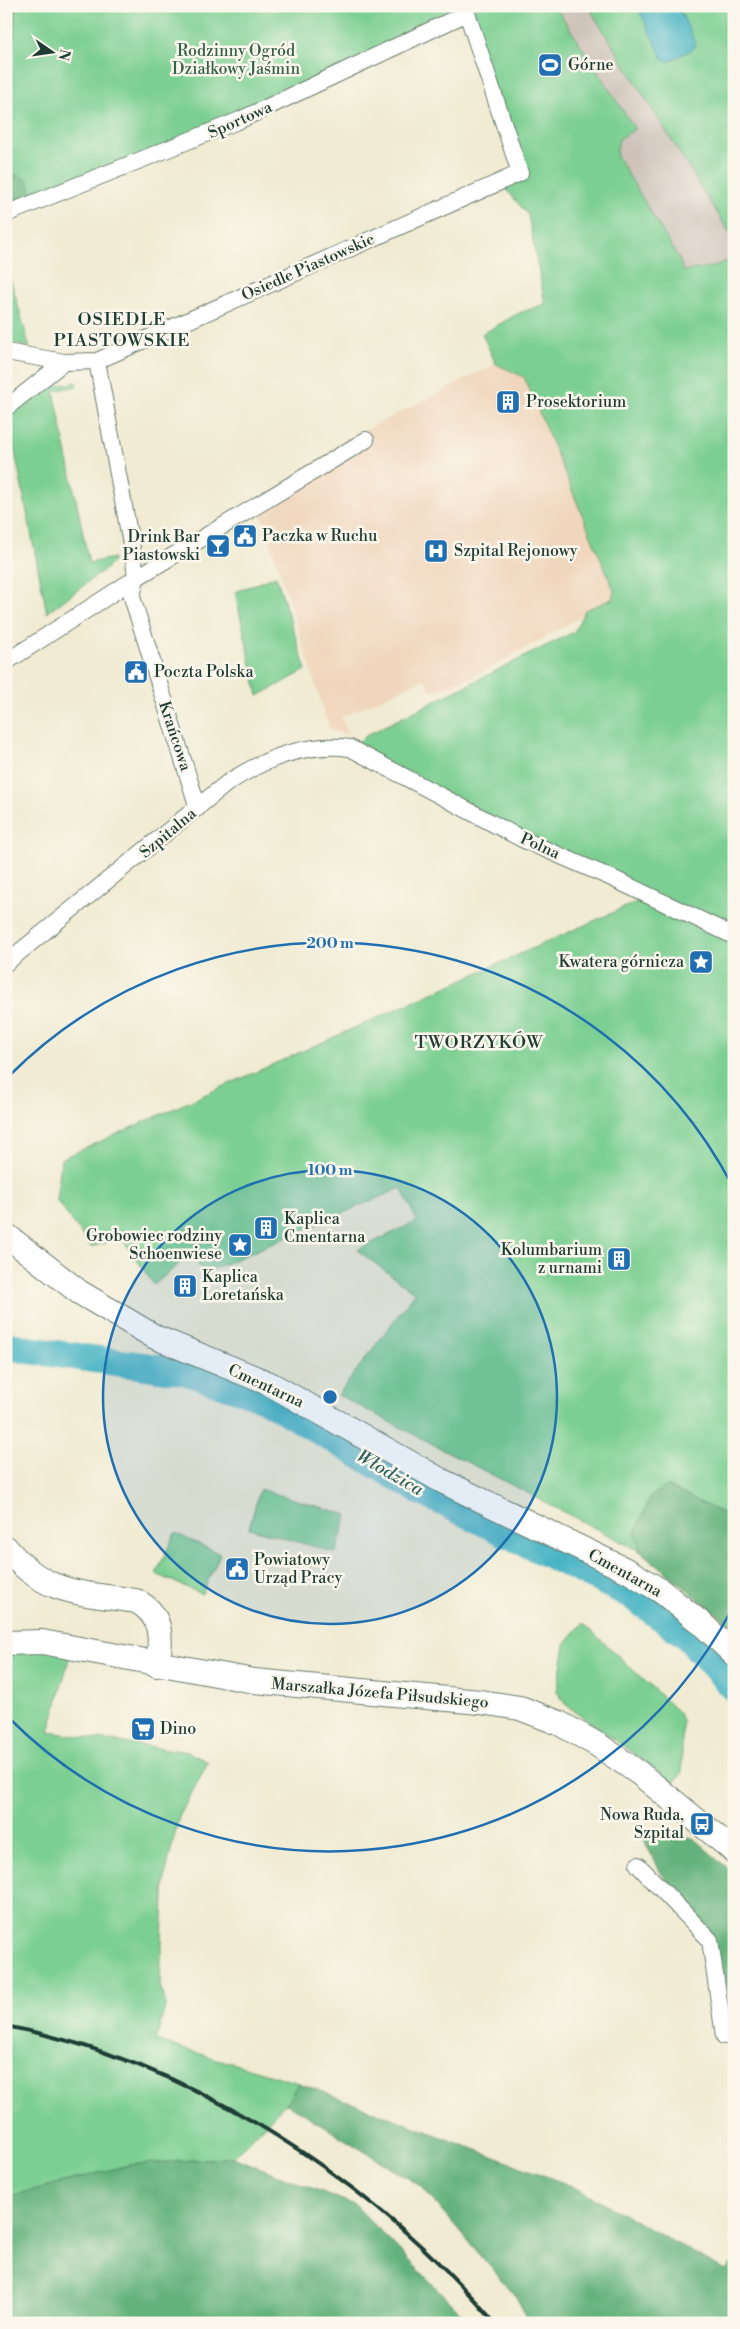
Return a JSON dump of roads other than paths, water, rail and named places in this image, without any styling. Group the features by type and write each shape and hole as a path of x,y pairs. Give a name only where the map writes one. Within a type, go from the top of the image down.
{"street":[{"name":"Sportowa","path":"6,214 240,120 467,13 520,173"},
{"name":"Osiedle Piastowskie","path":"6,352 64,362 97,361 520,173"},
{"path":"97,361 136,578"},
{"path":"6,408 64,362"},
{"path":"6,662 136,578 366,440"},
{"name":"Krańcowa","path":"136,578 132,596 198,808"},
{"name":"Szpitalna","path":"6,963 226,784 246,770 302,749 332,745 350,748"},
{"name":"Polna","path":"350,748 524,840 614,879 734,936"},
{"name":"Cmentarna","path":"6,1235 79,1292 154,1336 270,1384 442,1481 630,1572 674,1602 734,1654"},
{"path":"6,1548 35,1577 62,1590 136,1601 142,1604 152,1614 159,1628 161,1643 157,1665"},
{"name":"Marszałka Józefa Piłsudskiego","path":"6,1643 42,1642 157,1665 254,1681 480,1702 520,1708 560,1723 598,1745 640,1773 725,1844"},
{"path":"638,1865 710,1940 724,2036"}],"water":[{"path":"637,6 678,6 696,44 693,49 668,62 663,60"}],"waterway":[{"name":"Włodzica","path":"6,1345 28,1350 187,1372 264,1398 422,1492 629,1594 687,1636 734,1688"}],"railway":[{"path":"6,2026 76,2043 144,2067 210,2098 274,2134 336,2176 393,2221 446,2271 495,2323"}],"place":[{"name":"Górne","path":"550,65"},
{"name":"Prosektorium","path":"508,402"},
{"name":"Paczka w Ruchu","path":"245,536"},
{"name":"Drink Bar Piastowski","path":"218,546"},
{"name":"Szpital Rejonowy","path":"436,551"},
{"name":"Poczta Polska","path":"136,672"},
{"name":"Kwatera górnicza","path":"701,962"},
{"name":"Kaplica Cmentarna","path":"266,1228"},
{"name":"Grobowiec rodziny Schoenwiese","path":"240,1245"},
{"name":"Kolumbarium z urnami","path":"619,1259"},
{"name":"Kaplica Loretańska","path":"185,1286"},
{"name":"Powiatowy Urząd Pracy","path":"237,1569"},
{"name":"Dino","path":"143,1729"},
{"name":"Nowa Ruda, Szpital","path":"702,1824"}],"district":[{"name":"OSIEDLE PIASTOWSKIE","path":"122,329"},
{"name":"TWORZYKÓW","path":"479,1042"}],"park label":[{"name":"Rodzinny Ogród Działkowy Jaśmin","path":"236,60"}]}
